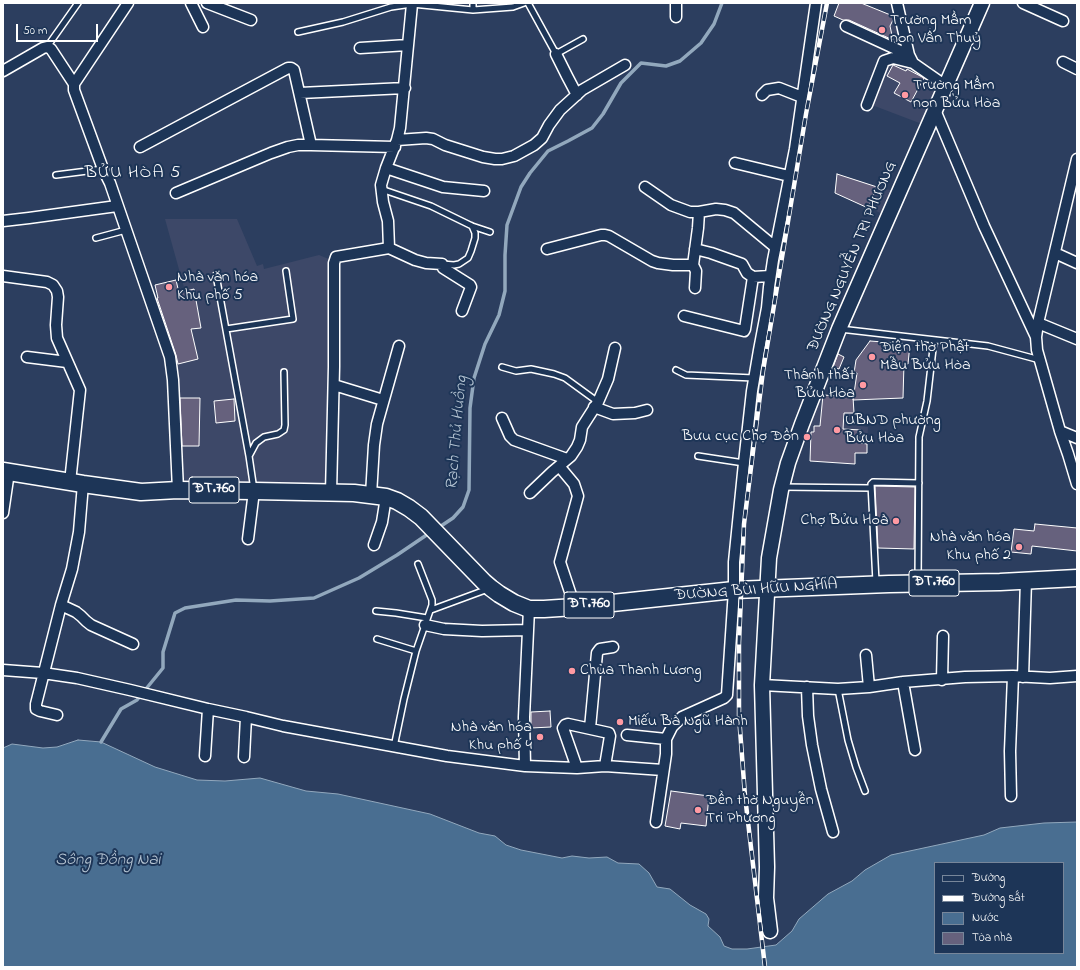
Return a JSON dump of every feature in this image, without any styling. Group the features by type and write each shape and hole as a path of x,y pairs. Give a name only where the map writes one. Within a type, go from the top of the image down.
{"main road":[{"name":"ĐƯỜNG NGUYỄN TRI PHƯƠNG","path":"773,930 773,897 767,867 762,685 769,558 782,487 788,463 802,424 839,329 982,3"},
{"name":"ĐT.760","path":"6,472 141,492 178,490 254,491 379,496"},
{"name":"ĐƯỜNG BÙI HỮU NGHĨA","path":"379,496 397,501 421,517 484,582 499,594 528,609 575,607 734,590 876,584 1000,582 1077,578"}],"street":[{"path":"74,84 127,3"},
{"path":"191,3 203,27"},
{"path":"207,3 251,20"},
{"path":"676,3 676,17"},
{"path":"656,822 666,754 666,739 672,727 682,716 724,698 727,695 734,590 734,562 754,378 767,308 775,247 794,149 816,3"},
{"path":"896,3 911,59"},
{"path":"1023,3 1063,21"},
{"path":"389,248 388,221 382,202 381,189 382,180 396,144 400,128 412,4"},
{"path":"846,26 911,59 946,86"},
{"path":"360,48 408,44"},
{"path":"3,71 47,47 52,49 74,84 76,97 103,169 110,183 170,357 176,433 178,490"},
{"path":"556,54 577,95"},
{"path":"867,105 884,61 893,58 911,59"},
{"path":"1063,62 1077,69"},
{"path":"176,193 271,153 298,145 396,144 426,138 495,159 514,156 534,145 542,138 549,124 560,110 582,90 625,64"},
{"path":"140,147 288,68 294,70 311,145"},
{"path":"300,93 405,88"},
{"path":"762,95 767,90 779,88 802,98"},
{"path":"935,110 984,226 1036,337"},
{"path":"1077,159 1036,337 1037,350 1077,484"},
{"path":"735,163 789,176"},
{"path":"386,168 443,187 484,191"},
{"path":"645,187 671,205 690,212 716,209 734,213 775,247"},
{"path":"1067,200 1077,205"},
{"path":"3,220 117,206"},
{"path":"695,288 696,271 693,265 699,212"},
{"path":"547,249 605,235 652,261 673,265 693,265"},
{"path":"331,494 334,385 334,289 336,257 389,248 415,260 426,263 442,264 443,268 471,287 462,311"},
{"path":"695,249 709,252 742,264 753,277 770,276"},
{"path":"1055,253 1077,263"},
{"path":"3,276 47,282 53,285 57,291 58,297 56,325 57,338 80,390 77,483 79,532 72,569 61,605 36,704 36,709 57,715"},
{"path":"684,316 744,331 753,277"},
{"path":"1038,323 1077,339"},
{"path":"374,545 382,522 374,445 383,400 399,346"},
{"path":"530,493 571,456 577,447 580,440 582,426 596,405 608,379 614,348"},
{"path":"27,357 67,362"},
{"path":"334,385 383,400"},
{"path":"596,405 613,414 635,414 647,410"},
{"path":"502,418 510,436 514,440 567,459"},
{"path":"1060,431 1077,438"},
{"path":"559,466 574,484 578,496 560,562 575,607"},
{"path":"3,513 6,472"},
{"path":"248,539 254,491"},
{"path":"1011,796 1010,751 1026,580"},
{"path":"61,605 76,612 91,625 133,644"},
{"path":"525,766 524,717 528,609"},
{"path":"426,622 444,629 482,631 528,630"},
{"path":"942,680 943,636"},
{"path":"590,728 597,653 600,649 613,646"},
{"path":"866,655 869,687"},
{"path":"3,670 44,673 77,678 208,710 284,726 447,756 525,766 577,768 605,766 663,770"},
{"path":"762,685 838,689 869,687 903,682 965,678 1018,676 1050,678 1077,676"},
{"path":"903,682 916,750"},
{"path":"808,687 808,716 812,745 821,789 833,832"},
{"path":"205,756 208,710"},
{"path":"244,757 246,717"},
{"path":"577,768 563,728 568,724 609,733 610,736 605,766"},
{"path":"627,735 666,739"}],"lane":[{"path":"47,47 78,3"},
{"path":"473,3 474,10"},
{"path":"298,32 342,22 391,7 412,4 474,10 513,6 524,3"},
{"path":"528,3 556,54 583,39"},
{"path":"56,175 103,169"},
{"path":"381,189 395,192 431,206 472,226 490,232"},
{"path":"442,264 459,264 468,258 475,238 472,226"},
{"path":"96,238 126,230"},
{"path":"226,329 293,319 286,272"},
{"path":"216,275 254,491"},
{"path":"839,329 988,346 1040,360"},
{"path":"918,584 919,437 927,401 934,340"},
{"path":"502,367 516,371 531,369 565,378 596,405"},
{"path":"676,370 686,375 754,378"},
{"path":"249,456 256,443 264,437 278,434 284,430 284,372"},
{"path":"698,456 744,463"},
{"path":"876,584 872,484 873,482 919,483"},
{"path":"782,487 871,488"},
{"path":"394,747 416,651 432,600 418,564"},
{"path":"430,610 491,588"},
{"path":"376,611 396,612 426,622"},
{"path":"377,639 416,651"},
{"path":"838,689 848,740 865,791"}],"shaded area":[{"name":"Trường Mầm non Vân Thuỷ","path":"839,3 861,3 896,17 903,48 834,16"},
{"name":"Trường Mầm non Bửu Hòa","path":"890,62 910,66 939,86 922,124 872,105 887,64"},
{"path":"837,174 893,191 883,214 835,193"},
{"path":"165,219 237,219 257,266 263,264 264,269 319,255 331,260 327,487 181,484 180,433 154,299 185,291"},
{"name":"UBND phường Bửu Hòa","path":"820,395 848,397 848,400 853,400 854,425 868,427 867,453 855,453 855,464 810,461 811,436 805,433"}],"water":[{"name":"Sông Đồng Nai","path":"78,740 101,742 155,767 197,780 225,781 260,778 306,791 338,794 430,814 479,833 495,836 506,845 521,850 562,858 572,856 589,858 607,857 618,863 639,864 649,873 657,887 670,889 690,905 706,914 709,919 708,926 720,937 724,946 732,949 747,949 776,945 792,931 799,919 828,894 852,881 865,870 891,855 984,835 1000,828 1044,823 1077,822 1077,967 3,967 3,748 12,744 43,748 57,747"}],"building":[{"name":"Trường Mầm non Vân Thuỷ","path":"839,3 861,3 893,16 894,18 890,26 893,40 849,20 843,20 834,16"},
{"path":"893,65 906,71 907,69 924,78 911,102 894,93 900,83 887,76"},
{"path":"837,174 877,187 868,208 835,193"},
{"path":"176,280 179,293 194,289 201,328 191,329 198,359 178,364 157,298 155,285"},
{"path":"870,341 910,344 908,364 904,363 903,398 853,400 857,373 854,373 856,360"},
{"path":"838,354 844,357 839,369 833,367"},
{"name":"UBND phường Bửu Hòa","path":"823,395 853,397 854,413 844,413 843,429 861,430 861,443 867,444 867,453 855,453 855,464 810,461 811,432 814,432 814,426 820,426"},
{"path":"180,398 200,398 199,446 182,446"},
{"path":"234,399 235,421 216,423 214,401"},
{"name":"Chợ Bửu Hoà","path":"875,486 915,487 914,549 878,548"},
{"path":"1035,524 1077,528 1077,551 1032,546 1031,554 1011,552 1014,529 1034,531"},
{"path":"550,711 551,727 531,728 531,712"},
{"path":"671,791 709,796 706,826 681,823 680,829 665,826"}],"waterway":[{"name":"Rạch Thủ Huồng","path":"438,528 453,518 463,507 469,490 470,408 474,378 485,344 499,315 505,291 507,225 521,187 530,173 548,151 592,128 603,114 621,83 641,63 666,66 680,61 701,43 714,24 722,3"},
{"name":"Rạch Thủ Huồng","path":"101,742 121,709 137,700 163,668 163,652 175,613 185,608 236,600 270,601 314,598 359,578 431,532"}],"railway":[{"path":"765,967 745,796 739,716 739,643 744,524 763,371 806,114 827,3"}],"place":[{"name":"Trường Mầm non Vân Thuỷ","path":"882,30"},
{"name":"Trường Mầm non Bửu Hòa","path":"905,95"},
{"name":"Nhà văn hóa Khu phố 5","path":"169,287"},
{"name":"Điện thờ Phật Mẫu Bửu Hòa","path":"872,357"},
{"name":"Thánh thất Bửu Hòa","path":"863,385"},
{"name":"UBND phường Bửu Hòa","path":"837,430"},
{"name":"Bưu cục Chợ Đồn","path":"807,437"},
{"name":"Chợ Bửu Hoà","path":"896,521"},
{"name":"Nhà văn hóa Khu phố 2","path":"1019,547"},
{"name":"Chùa Thanh Lương","path":"572,671"},
{"name":"Miếu Bà Ngũ Hành","path":"620,722"},
{"name":"Nhà văn hóa Khu phố 4","path":"540,737"},
{"name":"Đền thờ Nguyễn Tri Phương","path":"698,810"}],"district":[{"name":"BỬU HÒA 5","path":"133,174"}]}
